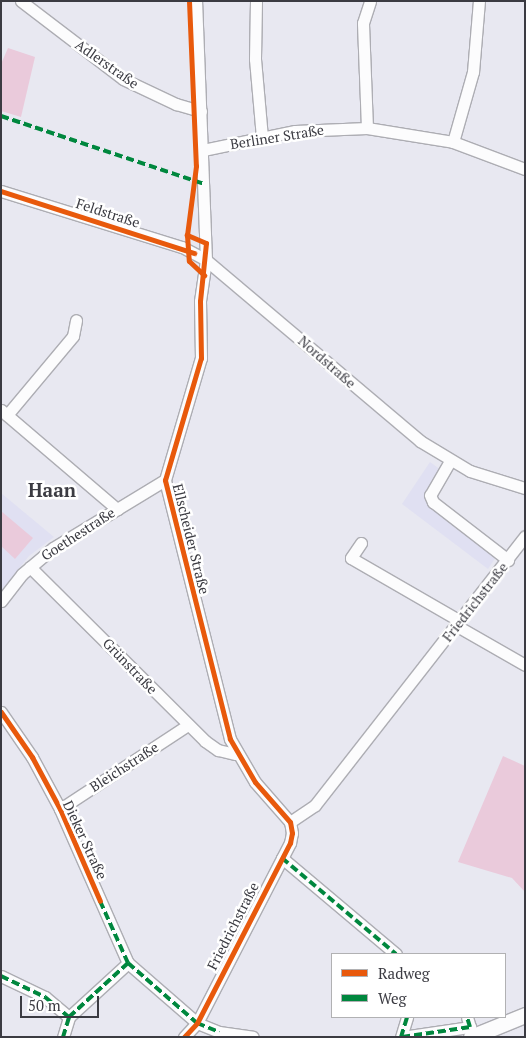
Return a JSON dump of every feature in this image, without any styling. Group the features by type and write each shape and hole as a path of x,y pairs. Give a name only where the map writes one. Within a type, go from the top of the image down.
{"main road":[{"path":"471,1029 525,1015"}],"street":[{"name":"Adlerstraße","path":"21,1 123,79 176,104 201,111"},
{"name":"Ellscheider Straße","path":"196,1 206,260 200,301 201,358 165,480 230,740 236,754 255,782 290,822"},
{"path":"256,1 255,59 262,137"},
{"path":"367,128 363,23 370,1"},
{"path":"453,142 473,72 479,1"},
{"name":"Berliner Straße","path":"203,150 262,137 314,129 367,128 453,142 525,169"},
{"name":"Feldstraße","path":"1,191 182,248 206,260"},
{"name":"Nordstraße","path":"206,260 413,436 450,461 486,478 525,488"},
{"path":"76,320 74,336 4,412 117,508"},
{"path":"450,461 430,495 433,502 508,560"},
{"name":"Goethestraße","path":"1,601 30,567 117,508 165,480"},
{"name":"Friedrichstraße","path":"184,1037 196,1023 290,843 290,822 314,805 459,624 525,536"},
{"path":"361,543 351,558 525,665"},
{"name":"Grünstraße","path":"30,567 188,725 218,750 236,754"},
{"name":"Dieker Straße","path":"1,712 32,757 60,809 128,964 196,1023 219,1032 253,1037"},
{"name":"Bleichstraße","path":"60,809 188,725"},
{"path":"282,858 395,953"},
{"path":"63,1037 69,1017 128,964"},
{"path":"1,976 45,997 69,1017"},
{"path":"407,1018 402,1037 471,1029"},
{"path":"461,1018 471,1029"}],"shaded area":[{"path":"8,48 35,57 21,117 1,111 1,64"},
{"path":"430,462 441,470 429,503 442,517 496,557 488,569 402,504"},
{"path":"1,493 54,537 29,556 1,591"},
{"path":"1,511 33,538 15,559 1,546"},
{"path":"503,756 525,766 525,892 512,878 458,862"}],"marked path":[{"path":"1,116 204,184"},
{"path":"282,858 395,953"},
{"path":"100,901 128,963 197,1023 219,1032"},
{"path":"1,976 45,997 69,1017 128,963"},
{"path":"63,1037 69,1017"},
{"path":"401,1037 407,1018"},
{"path":"402,1037 470,1027 467,1018"}],"cycle path":[{"path":"189,1 196,166 187,235 189,261 204,275"},
{"path":"1,191 194,253"},
{"path":"184,1037 197,1023 290,843 292,833 290,822 255,782 230,739 165,480 201,358 200,301 206,243 187,235"},
{"path":"1,712 32,757 60,809 100,901"}],"district":[{"name":"Haan","path":"52,490"}]}
